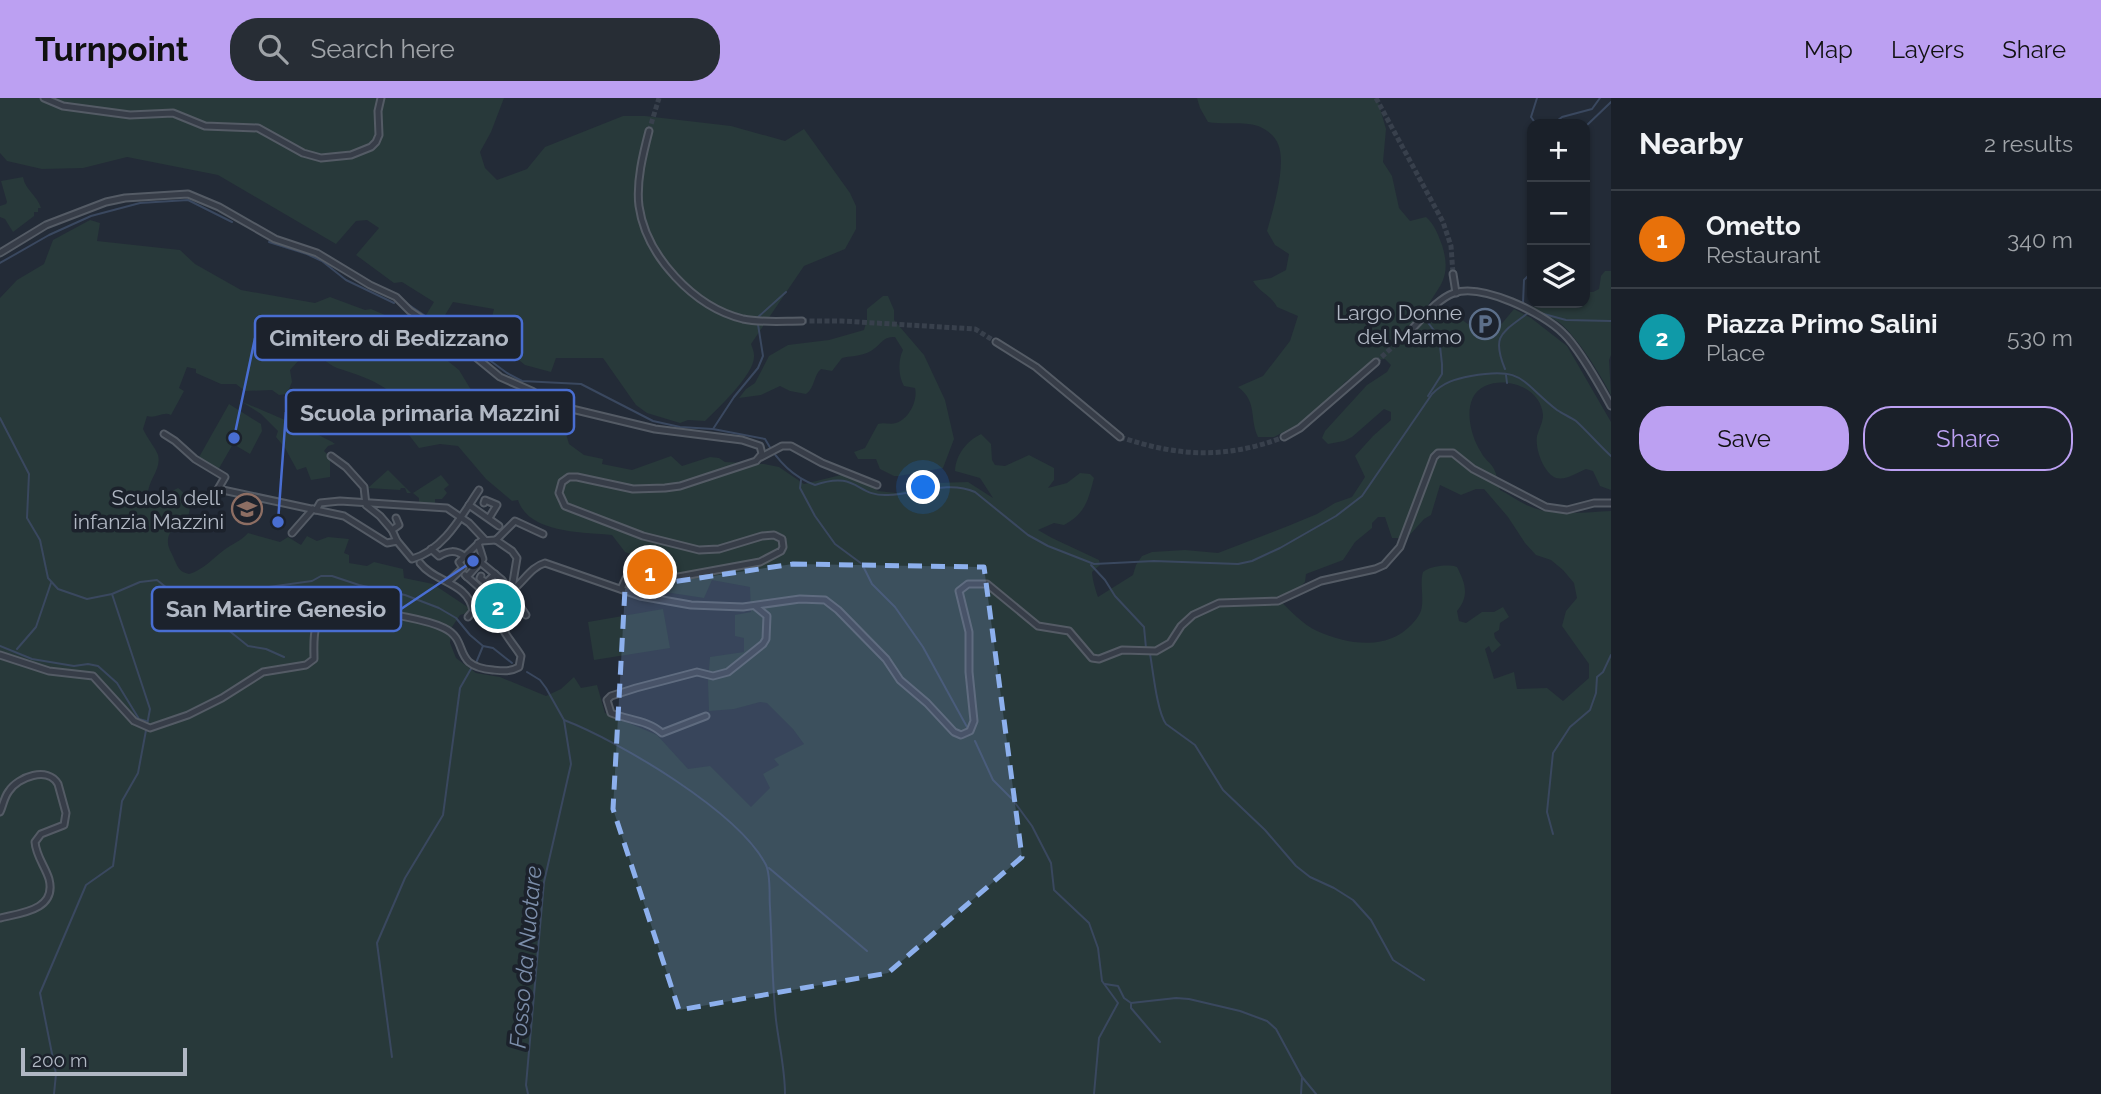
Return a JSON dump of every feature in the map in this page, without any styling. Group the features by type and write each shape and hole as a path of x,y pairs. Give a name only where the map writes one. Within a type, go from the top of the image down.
{"street":[{"path":"44,98 63,106 130,114 173,113 205,126 258,128 303,153 321,158 351,155 371,147 379,135 378,111 381,98"},
{"path":"649,131 639,185 639,208 657,253 673,277 719,309 747,319 802,321"},
{"path":"0,253 46,225 106,202 125,198 188,194 219,206 275,239 317,253 370,285 396,297 410,311 461,345 500,377 532,391 551,404 655,429 754,443 762,450 761,457"},
{"path":"1454,274 1456,293"},
{"path":"1409,332 1441,301 1456,293 1466,290 1501,296 1531,311 1563,333 1598,382 1611,406"},
{"path":"996,342 1036,367 1120,437"},
{"path":"1284,438 1300,428 1377,362"},
{"path":"164,434 195,459 225,477 218,489 344,516 387,543 396,537 399,525 396,518"},
{"path":"621,589 626,578 660,581 760,562 781,551 782,538 774,535 707,551 643,536 565,506 559,493 562,482 569,477 633,489 666,488 756,461 782,446 791,446 822,463 877,485"},
{"path":"0,655 49,671 93,676 134,721 150,728 211,704 263,672 306,665 314,659 317,623 329,609 345,605 363,606 448,630 460,645 469,664 508,671 521,664 521,656 504,633 498,610 511,592 537,566 545,563 640,596 691,605 755,606 800,599 825,600 886,659 900,680 927,703 954,732 961,735 970,731 974,722 969,673 969,632 959,592 968,584 987,584 1038,626 1069,631 1079,640 1087,654 1099,659 1122,650 1161,649 1170,643 1181,626 1193,615 1219,603 1278,601 1321,581 1384,565 1400,547 1434,457 1438,453 1453,453 1473,468 1546,507 1567,510 1594,503 1611,503"},
{"path":"331,456 346,467 364,487 365,503 412,559 444,538 479,490"},
{"path":"484,503 485,500 490,501 497,506 488,518"},
{"path":"292,533 320,503 331,501 447,509 483,538 496,540 512,551 517,558 511,592"},
{"path":"469,505 499,526"},
{"path":"496,540 515,521 543,534"},
{"path":"448,582 483,538"},
{"path":"478,543 482,560 511,592 526,615"},
{"path":"431,549 439,556 459,552 467,577 500,606"},
{"path":"467,577 482,560"},
{"path":"420,563 469,598 473,611 468,617"},
{"path":"482,590 495,574"},
{"path":"481,576 486,583"},
{"path":"706,716 662,733 652,725 626,720 611,713 607,700 611,696 636,688 697,673 713,676 728,673 758,650 766,639 767,616 755,606"},
{"path":"0,813 7,792 18,782 29,777 48,775 58,784 66,819 64,825 41,834 35,842 36,852 50,881 44,903 34,910 0,918"}],"highlighted area":[{"path":"793,564 984,567 1022,857 888,973 679,1010 613,809 625,589"}],"shaded area":[{"path":"0,98 504,98 480,152 485,168 497,180 527,169 545,147 623,116 731,126 785,141 804,129 850,193 856,206 856,229 845,249 804,266 751,344 753,362 743,380 727,399 705,421 688,420 680,423 647,413 636,405 603,358 556,358 551,372 525,365 498,343 490,325 494,309 453,302 439,325 426,315 434,302 402,282 394,283 356,255 379,228 367,220 356,221 336,244 218,175 127,157 83,168 42,169 7,161 0,153"},
{"path":"1197,98 1377,98 1386,129 1383,162 1392,176 1399,208 1410,221 1426,217 1429,220 1439,237 1445,259 1443,279 1422,322 1444,307 1489,339 1514,309 1531,318 1567,346 1611,422 1611,490 1600,486 1593,471 1586,469 1559,478 1548,472 1537,446 1543,415 1541,406 1530,391 1512,384 1494,383 1477,391 1470,407 1473,436 1494,469 1500,490 1525,504 1548,512 1611,511 1611,1094 0,1094 0,298 17,280 44,264 53,240 90,220 100,223 97,241 180,250 195,264 241,290 315,303 330,297 365,310 371,309 406,324 413,319 418,337 459,370 476,398 507,412 532,405 540,407 566,434 569,444 584,455 603,459 602,464 632,470 671,456 682,466 710,457 725,462 779,467 804,484 845,474 878,491 896,493 935,483 968,482 993,498 980,478 955,471 963,449 981,434 991,444 995,465 1005,466 1029,455 1054,468 1054,480 1048,488 1067,483 1080,473 1090,474 1094,478 1088,499 1077,516 1064,525 1054,523 1038,530 1099,560 1100,565 1092,572 1098,597 1133,575 1142,556 1152,552 1185,550 1218,553 1317,514 1352,497 1365,477 1355,456 1391,420 1391,412 1384,409 1344,441 1328,444 1322,438 1325,431 1367,385 1387,372 1391,365 1385,359 1377,360 1345,382 1324,407 1303,422 1274,437 1258,437 1251,404 1238,387 1263,376 1290,341 1298,316 1277,307 1253,281 1271,278 1286,270 1289,254 1275,245 1267,231 1278,187 1280,153 1275,138 1264,129 1246,124 1208,122","holes":["308,350 333,366 388,390 385,395 400,415 399,422 419,448 440,444 458,446 486,479 512,501 518,500 524,511 533,519 573,532 612,535 625,552 676,570 665,592 704,598 712,580 750,587 751,612 735,615 735,636 744,638 744,652 710,657 709,711 767,703 793,729 804,744 774,759 779,765 763,774 770,788 751,807 710,766 688,769 657,735 605,713 597,685 581,688 574,677 561,689 546,696 500,677 476,673 456,658 450,643 452,627 460,615 470,612 469,608 433,584 404,578 403,569 374,562 367,566 349,563 349,555 344,553 349,539 328,537 317,541 307,536 301,545 288,537 280,542 248,533 199,570 189,574 181,570 168,545 168,538 171,531 187,517 190,509 184,493 178,488 158,498 148,495 159,460 143,429 147,416 171,415 184,391 179,388 187,367 196,369 196,373 221,384 236,384 245,391 272,390 279,395 287,394 292,382 290,370","1440,485 1461,495 1484,489 1536,555 1551,560 1574,583 1577,598 1566,611 1562,626 1589,664 1589,678 1563,701 1547,688 1517,689 1514,672 1494,679 1485,649 1489,646 1492,653 1501,645 1494,633 1499,630 1500,623 1509,617 1503,607 1494,612 1482,612 1466,623 1459,621 1457,611 1464,600 1465,589 1457,567 1439,566 1423,572 1419,615 1409,627 1386,640 1359,642 1317,631 1301,621 1276,597 1299,588 1305,582 1306,574 1343,560 1355,542 1372,528 1372,523 1378,517 1385,517 1392,538 1407,538 1431,515"]},
{"path":"23,177 41,208 13,232 5,219 0,217 0,206 7,202 1,181"},
{"path":"1605,271 1611,271 1611,395 1574,338 1560,323 1535,308 1590,308 1590,292 1599,289 1601,276"},
{"path":"883,296 888,296 894,310 894,320 924,355 945,400 954,439 943,468 894,476 880,469 876,459 858,459 854,452 865,448 878,424 901,421 909,414 914,404 915,388 904,386 901,378 903,350 895,337 886,339 867,353 842,358 832,371 821,369 806,394 780,386 761,395 739,398 755,383 769,356 788,345 829,340 864,330 867,309"},
{"path":"242,402 335,444 324,451 330,457 330,477 311,480 306,467 297,470 276,437 278,431 261,414"},
{"path":"229,404 261,424 262,431 250,454 233,444 218,470 198,459"},
{"path":"388,470 411,493 407,493 405,488 368,488"},
{"path":"441,475 449,485 444,489 447,493 442,499 435,499 435,504 419,504 419,498 413,493"},
{"path":"663,609 670,648 594,660 588,622"}],"waterway":[{"path":"1532,119 1537,98"},
{"path":"1559,119 1592,109 1600,98"},
{"path":"1590,122 1611,102"},
{"path":"0,263 49,235 91,216 140,203 188,200 232,222"},
{"path":"269,242 322,261 346,280 394,303"},
{"path":"1526,305 1523,303 1524,280 1527,277"},
{"path":"713,429 758,368 763,356 757,318 786,292"},
{"path":"409,305 522,381 581,384 653,421 765,439 786,466 815,485 829,481 849,482 877,495 943,487 975,492 1028,535 1094,564 1154,561 1238,564 1252,561 1280,548 1336,516 1362,496 1432,394 1445,384 1465,377 1502,373 1520,379 1557,410 1576,421 1611,456"},
{"path":"1428,396 1442,374 1439,337 1426,320 1436,310"},
{"path":"1505,369 1499,342 1511,325 1528,313"},
{"path":"1540,313 1566,320 1611,321"},
{"path":"1506,375 1507,383"},
{"name":"Fosso da Nuotare","path":"0,418 29,474 27,518 40,540 48,578 58,589 87,599 112,594 140,582 157,580 187,604 332,576 405,595 439,608 456,618 483,646 493,648 512,663"},
{"path":"801,480 800,488 815,516 835,544 862,564 872,584 895,607 923,647 967,727"},
{"path":"1091,565 1144,627 1146,648"},
{"path":"17,649 36,627 51,583"},
{"path":"54,1094 56,1074 40,993 86,885 113,866 122,801 138,773 150,709 112,594"},
{"path":"204,603 211,616 248,646 266,649 284,657"},
{"path":"0,646 32,659 74,666 98,666 117,683 139,719 146,721"},
{"path":"476,663 483,646"},
{"path":"1147,653 1150,654 1158,701 1166,724 1195,745 1223,790 1265,830 1296,866 1310,877 1353,900 1371,920 1393,960 1424,980"},
{"path":"1553,834 1547,812 1553,753 1570,727 1590,710 1596,693 1597,677 1603,672 1611,655"},
{"path":"392,1057 377,943 405,878 443,815 460,688 472,667"},
{"name":"Fosso da Nuotare","path":"527,672 540,680 564,720 571,764 544,882 526,1085 528,1094"},
{"path":"564,720 615,744 676,780 731,823 752,844 766,865 775,1006 785,1094"},
{"path":"975,741 993,780 1013,800 1032,826 1051,863 1054,890 1089,923 1098,948 1102,981 1118,1003 1099,1038 1094,1094"},
{"path":"769,868 867,951"},
{"path":"1105,984 1118,986 1124,998 1131,1003 1131,1008 1160,1042"},
{"path":"1131,1003 1189,999 1240,1011 1267,1021 1276,1029 1302,1077 1316,1094"},
{"path":"1301,1094 1302,1078"}],"tunnel":[{"path":"649,131 659,98"},
{"path":"1376,98 1443,222 1451,246 1453,274"},
{"path":"802,321 975,329 996,342"},
{"path":"1376,362 1409,332"},
{"path":"1120,437 1162,449 1202,453 1242,449 1284,437"}],"place":[{"name":"Largo Donne del Marmo","path":"1485,324"},
{"name":"Cimitero di Bedizzano","path":"234,438"},
{"name":"Scuola dell' infanzia Mazzini","path":"247,509"},
{"name":"Scuola primaria Mazzini","path":"278,522"},
{"name":"San Martire Genesio","path":"473,561"},
{"name":"Ometto","path":"650,572"},
{"name":"Piazza Primo Salini","path":"498,606"}]}
